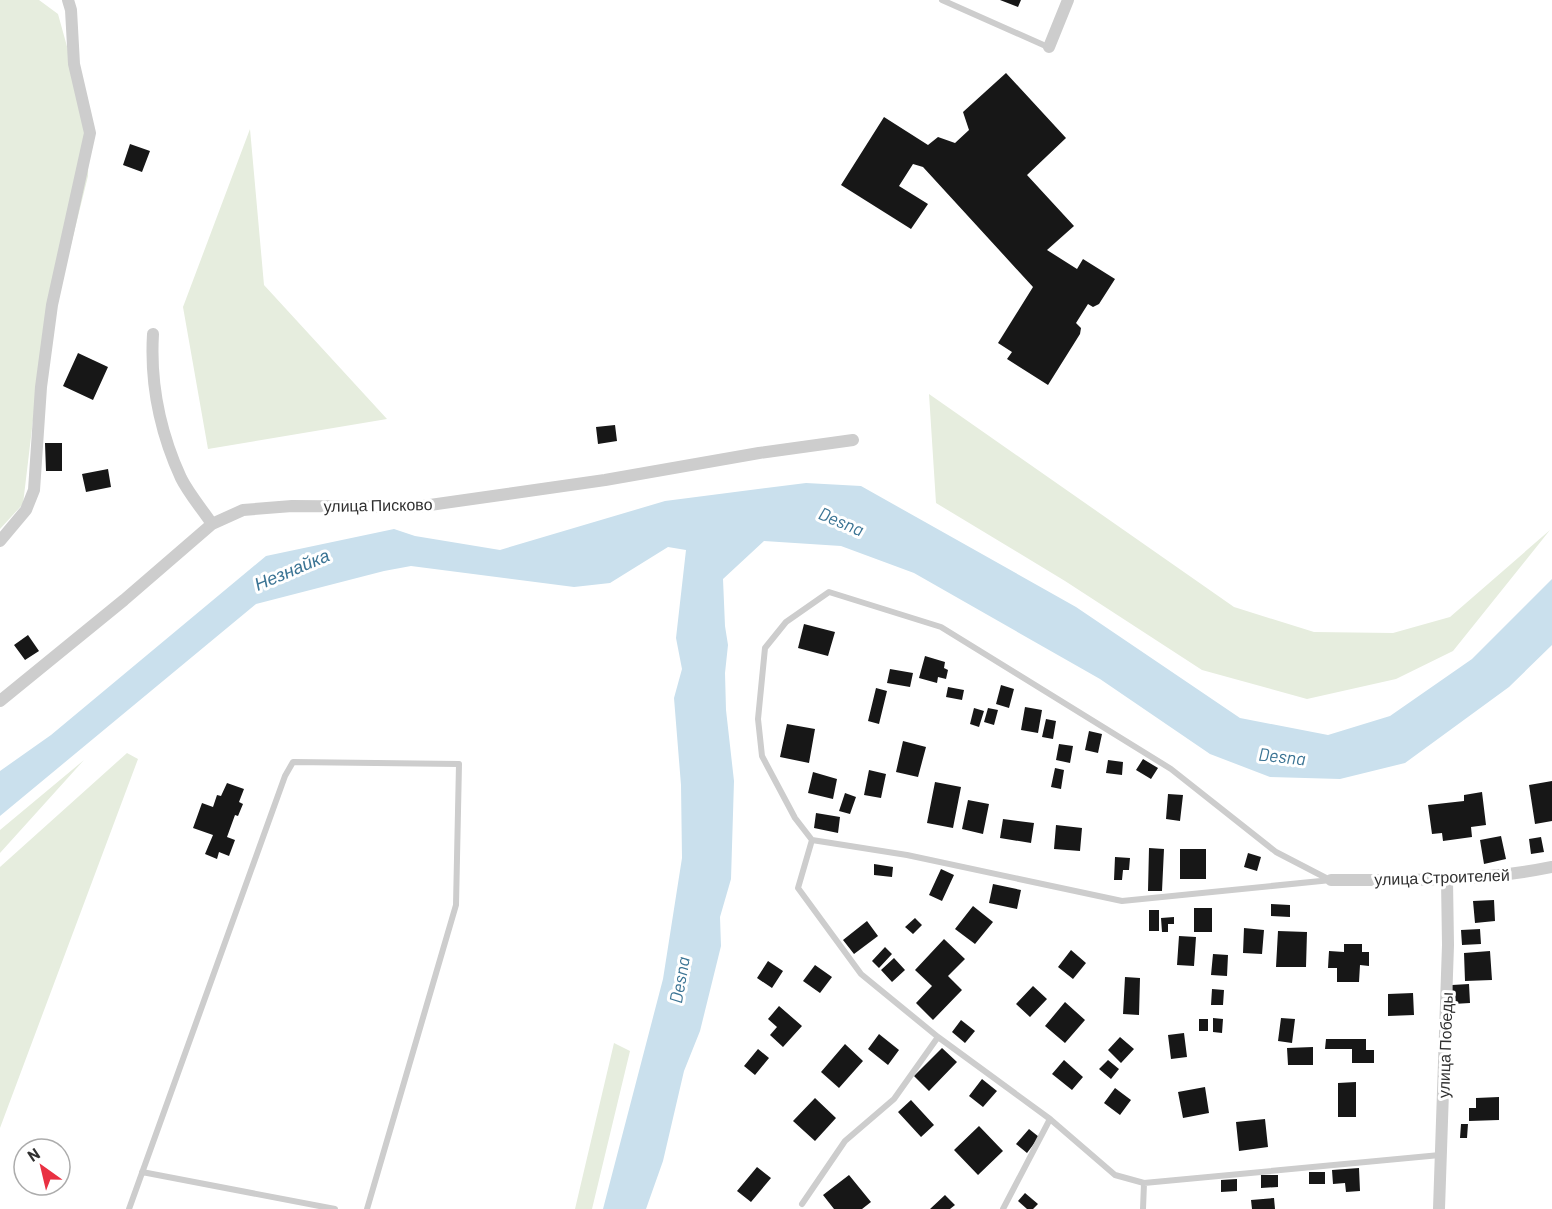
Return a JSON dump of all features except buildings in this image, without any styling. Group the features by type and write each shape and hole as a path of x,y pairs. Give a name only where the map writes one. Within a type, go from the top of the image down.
{"street":[{"path":"0,541 26,510 34,490 40,387 52,305 90,133 74,64 71,10 68,0"},
{"path":"1049,48 1068,0"},
{"path":"153,334 152,359 158,416 182,479 212,524"},
{"name":"улица Писково","path":"0,701 124,600 212,524 243,510 292,506 416,507 604,480 759,453 853,440"},
{"name":"улица Строителей","path":"1331,880 1447,880 1518,874 1552,867"},
{"name":"улица Победы","path":"1439,1209 1448,945 1447,880"}],"lane":[{"path":"942,0 1049,48"},
{"path":"829,592 941,627 1171,769 1276,852 1331,880 1122,901 907,855 812,840 795,818 762,756 758,719 765,648 786,622 829,592"},
{"path":"129,1209 285,776 293,762 459,764 456,905 367,1209"},
{"path":"812,840 798,888 861,974 938,1037 1050,1119 1115,1175 1144,1183 1442,1155"},
{"path":"802,1204 845,1141 894,1100 938,1037"},
{"path":"1003,1209 1050,1119"},
{"path":"142,1172 335,1209"},
{"path":"1143,1209 1144,1183"}],"green space":[{"path":"0,0 39,0 58,14 89,126 88,176 38,378 23,504 0,529"},
{"path":"250,129 264,285 387,419 208,449 183,307"},
{"path":"929,394 1234,607 1314,632 1393,633 1450,617 1550,530 1453,651 1396,679 1307,699 1202,670 1065,581 936,503"},
{"path":"127,753 138,759 0,1128 0,867"},
{"path":"84,760 0,853 0,830"},
{"path":"614,1043 630,1051 592,1209 575,1209"}],"water":[{"path":"806,483 861,486 1076,607 1240,718 1328,735 1390,716 1472,659 1552,579 1552,645 1509,687 1405,763 1340,779 1270,777 1210,754 1100,679 914,573 841,546 764,541 723,579 728,645 725,673 726,710 734,781 731,879 720,917 721,946 700,1031 684,1071 663,1161 646,1209 603,1209 663,979 682,858 681,785 674,698 682,669 676,638 686,550 668,547 610,583 574,587 411,566 256,604 0,816 0,771 51,735 266,556 394,529 415,536 500,550 665,501"}],"water label":[{"name":"Desna","path":"841,522"},
{"name":"Незнайка","path":"292,570"},
{"name":"Desna","path":"1282,757"},
{"name":"Desna","path":"680,980"}]}
